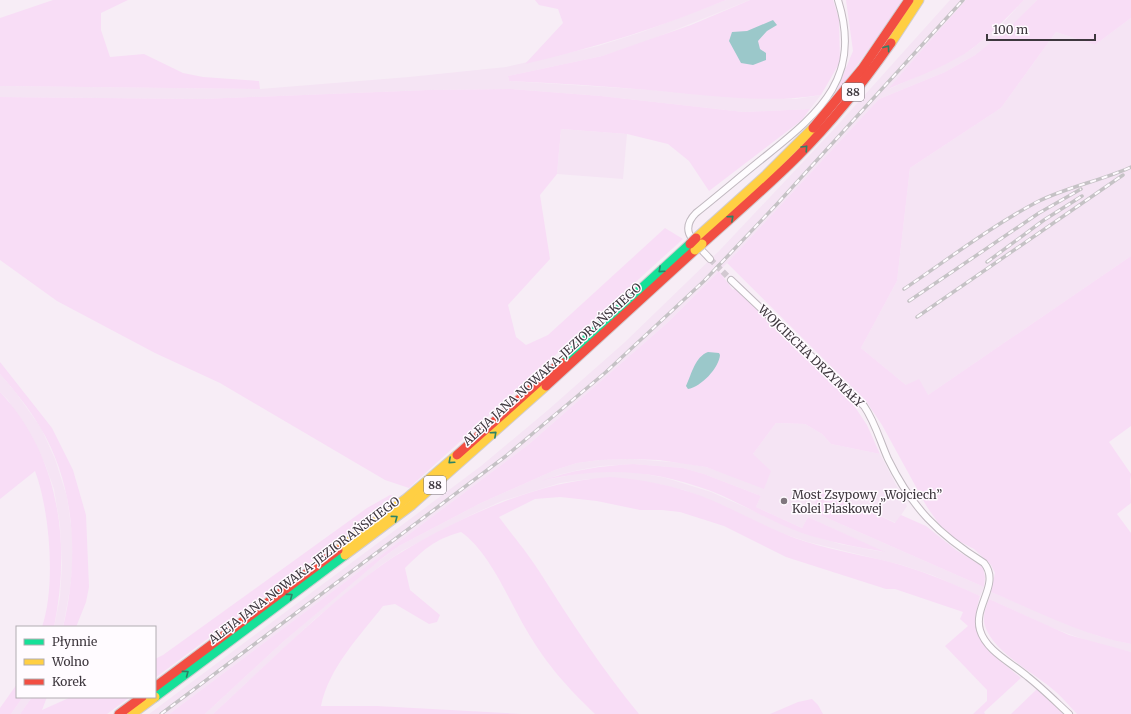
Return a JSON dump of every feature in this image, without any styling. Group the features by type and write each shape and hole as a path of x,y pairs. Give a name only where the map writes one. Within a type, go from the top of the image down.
{"main road":[{"name":"ALEJA JANA NOWAKA-JEZIORAŃSKIEGO","path":"156,696 412,505 481,445 696,244 833,106 887,34 910,0"},
{"name":"ALEJA JANA NOWAKA-JEZIORAŃSKIEGO","path":"156,686 407,498 475,440 798,155 835,115 874,66 919,0"},
{"path":"119,714 141,698"},
{"name":"ALEJA JANA NOWAKA-JEZIORAŃSKIEGO","path":"132,714 154,698"}],"street":[{"path":"710,259 689,236 687,232 688,224 696,213 801,128 824,102 841,70 845,56 845,27 838,0"},
{"name":"WOJCIECHA DRZYMAŁY","path":"731,280 864,406 873,421 895,472 923,515 946,537 984,562 988,568 990,580 979,613 978,621 984,638 995,652 1027,676 1069,714"}],"shaded area":[{"path":"53,0 128,0 101,13 101,30 110,57 144,54 183,73 203,77 259,81 260,89 0,86 0,18"},
{"path":"535,0 726,0 627,36 525,64 563,23 558,9 539,5"},
{"path":"726,0 750,0 645,42 602,56 508,76 509,81 796,99 821,95 810,109 744,112 601,96 511,89 428,90 202,99 0,97 0,86 260,89 409,77 506,67 598,46 642,32"},
{"path":"750,0 833,0 839,19 840,62 821,95 800,98 757,99 614,87 509,81 508,76 602,56 691,25"},
{"path":"846,0 902,0 890,20 834,97 853,51"},
{"path":"950,0 966,0 889,89 940,66 972,49 1003,23 1024,0 1037,0 1008,30 975,55 945,72 879,99 727,263 667,323 529,444 169,714 149,714 481,466 548,410 625,342 719,251 835,128"},
{"path":"966,0 1024,0 1006,19 973,48 932,71 888,89"},
{"path":"1037,0 1131,0 1131,18 1095,45 1056,32 1001,108 910,168 897,281 861,348 906,385 919,379 928,395 1131,256 1131,426 1109,442 1131,474 1131,503 1117,514 1131,533 1131,644 1094,635 1077,629 991,592 995,573 991,565 974,549 955,539 939,524 927,507 882,425 866,401 727,263 879,99 945,72 975,55 1008,29"},
{"path":"1131,18 1131,256 928,395 906,385 861,348 897,281 910,168 1001,108 1056,32 1095,45"},
{"path":"511,89 601,96 744,112 810,109 802,120 709,191 689,161 668,144 627,134 561,129 557,174 540,195 550,259 508,305 516,337 526,345 548,335 665,228 683,239 409,488 385,480 220,383 155,353 57,301 0,260 0,97 202,99 428,90"},
{"path":"561,129 627,134 623,179 557,174"},
{"path":"719,271 733,290 735,288 847,395 867,425 880,454 831,444 822,434 805,424 776,423 753,454 771,471 764,489 706,467 659,460 600,460 577,463 555,470 481,503 399,546 381,559 284,641 205,714 169,714 529,444 667,323"},
{"path":"0,362 52,428 73,470 86,515 89,587 86,602 76,626 63,626 71,577 72,551 71,525 61,474 52,450 36,420 0,374"},
{"path":"0,374 16,393 41,428 55,459 67,497 72,532 73,560 70,589 63,626 54,626 60,597 62,565 60,525 54,489 45,464 29,433 8,400 0,392"},
{"path":"0,392 20,417 36,444 48,473 56,502 60,533 61,564 59,596 54,626 42,626 49,591 50,570 44,506 35,471 0,499"},
{"path":"776,423 805,424 822,434 831,444 880,454 907,506 896,523 822,489 811,511 984,587 980,596 932,575 902,565 808,542 775,531 705,498 684,490 658,484 588,479 560,483 502,501 471,515 402,551 380,566 315,619 213,714 205,714 284,641 365,571 399,546 481,503 555,470 577,463 600,460 632,459 684,463 706,467 732,476 753,454","holes":["633,464 683,468 704,474 761,496 756,507 802,528 808,517 883,552 840,544 801,532 711,492 666,478 635,472 594,471 545,480 558,475 601,466"]},
{"path":"633,464 683,468 704,474 761,496 756,507 802,528 808,517 885,552 833,542 790,529 711,491 667,478 647,474 606,472 541,481 586,469"},
{"path":"610,477 646,481 693,493 768,527 794,537 819,545 911,568 980,596 976,612 976,624 979,635 991,652 1021,678 984,712 985,714 973,714 987,701 987,690 945,646 968,626 960,619 963,612 895,589 886,589 786,557 724,526 680,512 640,510 597,501 560,497 535,499 499,517 534,564 599,662 639,714 595,714 575,694 550,665 535,643 490,564 481,552 461,532 436,542 418,555 405,568 410,590 440,615 437,622 429,624 395,604 383,606 338,665 325,692 321,706 377,706 522,714 213,714 294,638 357,584 403,551 447,527 506,501 567,483"},
{"path":"822,489 895,523 901,515 926,526 956,550 983,567 985,577 984,587 811,511"},
{"path":"390,495 398,497 156,677 156,658 163,655 367,508"},
{"path":"991,592 1098,636 1131,644 1131,652 1096,644 1050,627 989,599"},
{"path":"989,599 1069,635 1131,652 1131,714 1077,714 1062,697 1006,654 990,636 985,626 984,619"},
{"path":"16,685 16,698 22,698 11,714 0,714 0,708"},
{"path":"1037,689 1063,714 1011,714"},
{"path":"22,698 31,698 20,714 11,714"},
{"path":"31,698 47,698 42,710 69,698 129,698 107,714 20,714"},
{"path":"812,699 818,705 823,714 770,714 798,702"}],"water":[{"path":"773,20 777,25 767,31 758,41 760,49 766,53 766,60 753,65 741,63 729,41 732,32 747,31"},
{"path":"708,352 719,353 719,360 716,366 704,381 688,389 686,386 694,366 704,354"}],"tunnel":[{"path":"710,259 731,280"}],"railway":[{"path":"161,714 506,456 606,372 704,281 777,204 963,0"},
{"path":"904,289 986,233 1037,202 1060,192 1131,167"},
{"path":"917,317 1123,175"},
{"path":"909,301 1039,213 1081,189"},
{"path":"987,262 1044,220 1082,196"}],"traffic: fast":[{"path":"561,362 690,244"},
{"path":"156,696 345,555"}],"traffic: slow":[{"path":"891,43 919,0"},
{"path":"696,238 766,175 813,128"},
{"path":"695,250 702,244"},
{"path":"345,555 412,505 546,386"},
{"path":"338,550 407,498 457,455"},
{"path":"132,714 154,698"}],"traffic: jam":[{"path":"813,128 862,69 909,0"},
{"path":"702,244 775,178 811,143 870,73 891,43"},
{"path":"690,244 696,238"},
{"path":"546,386 695,250"},
{"path":"457,455 561,362"},
{"path":"156,686 338,550"},
{"path":"119,714 141,698"}],"place":[{"name":"Most Zsypowy „Wojciech” Kolei Piaskowej","path":"784,501"}]}
